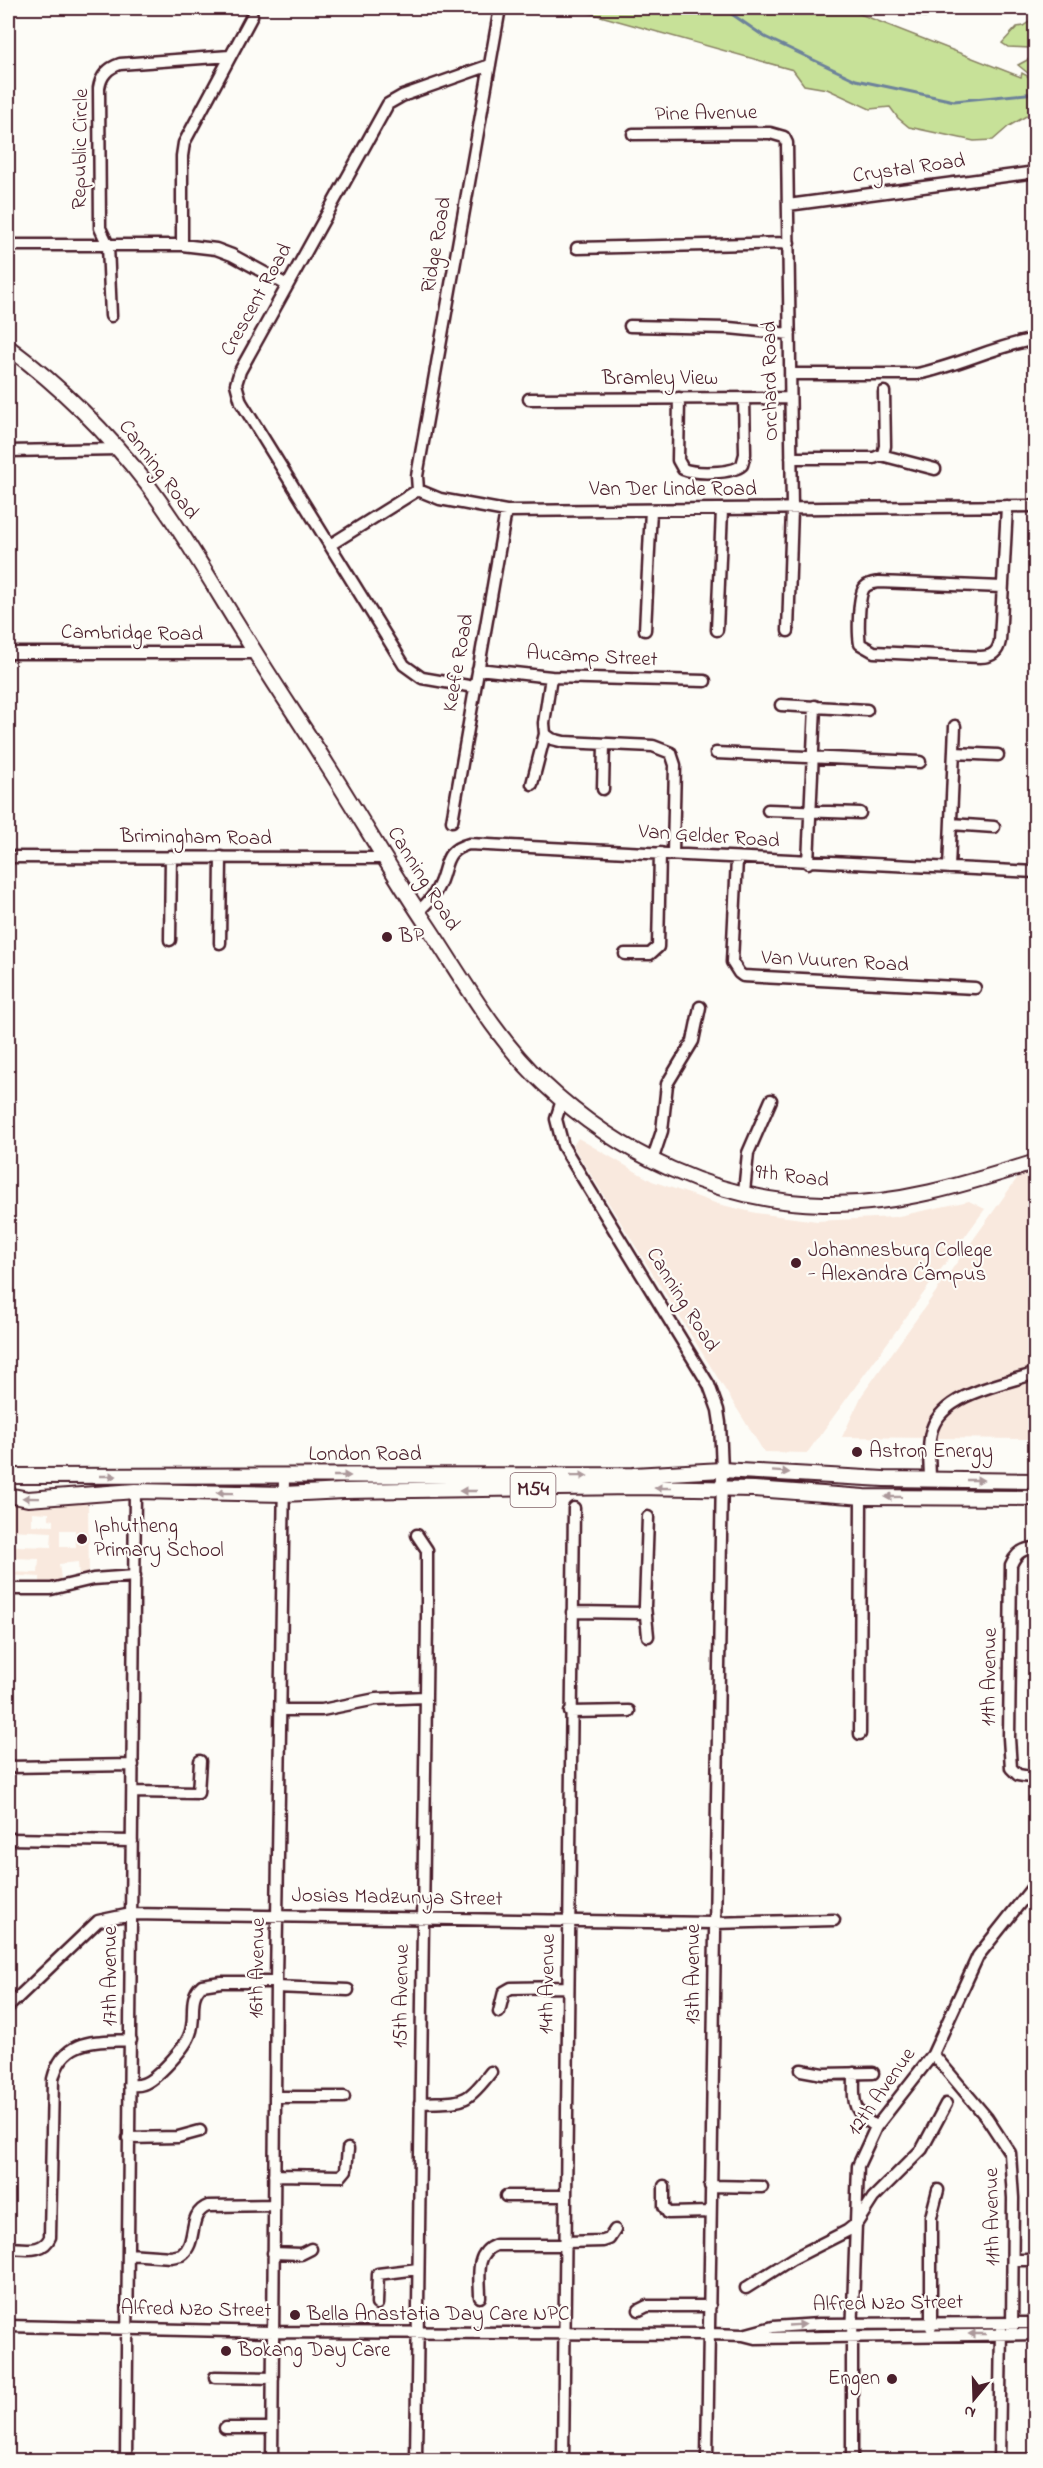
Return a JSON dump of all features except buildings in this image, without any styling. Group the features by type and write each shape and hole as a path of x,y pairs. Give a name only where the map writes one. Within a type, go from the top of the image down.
{"main road":[{"name":"Canning Road","path":"8,347 56,386 119,449 161,504 418,912 501,1037 530,1070 562,1100"},
{"name":"9th Road","path":"562,1100 617,1141 676,1173 772,1199 822,1204 881,1202 956,1186 1035,1162"},
{"name":"London Road","path":"8,1476 656,1475 722,1470"},
{"name":"M54","path":"722,1470 930,1480 1035,1481"},
{"name":"London Road","path":"8,1495 28,1499 135,1491 284,1494 344,1491 721,1488"},
{"name":"M54","path":"721,1488 861,1497 1035,1498"}],"street":[{"name":"Ridge Road","path":"417,490 417,476 500,8"},
{"path":"182,245 182,150 252,16"},
{"name":"Republic Circle","path":"108,245 100,228 99,88 102,76 109,68 120,64 230,56"},
{"name":"Crescent Road","path":"474,687 432,680 410,671 400,659 240,402 236,390 240,371 388,104 402,96 490,65"},
{"name":"Pine Avenue","path":"633,134 770,133 779,135"},
{"name":"Orchard Road","path":"779,135 786,140 788,148 792,509 788,631"},
{"name":"Crystal Road","path":"788,205 1035,172"},
{"path":"577,248 789,243"},
{"path":"8,244 182,245 224,251 287,285"},
{"path":"108,245 111,316"},
{"path":"630,326 729,328 790,334"},
{"path":"790,374 917,374 933,371 1010,344 1035,339"},
{"path":"881,455 885,446 884,392"},
{"path":"679,398 678,460 683,469 734,471 742,465 745,454 744,398"},
{"name":"Bramley View","path":"529,399 790,398"},
{"path":"8,451 119,449"},
{"path":"791,458 873,458 881,455 935,469"},
{"path":"330,545 417,490"},
{"name":"Van Der Linde Road","path":"417,490 440,499 506,511 1035,506"},
{"path":"1002,587 879,582 867,585 862,591 860,601 860,645 874,652 987,657 996,651 1000,640 1007,506"},
{"path":"645,630 651,510"},
{"path":"717,630 722,510"},
{"name":"Keefe Road","path":"452,821 506,511"},
{"name":"Cambridge Road","path":"8,653 255,653"},
{"name":"Aucamp Street","path":"478,669 551,677 705,681"},
{"path":"532,784 545,734 544,723 551,677"},
{"path":"781,705 867,710"},
{"path":"808,862 815,706"},
{"path":"949,868 955,726"},
{"path":"545,734 558,741 659,747 671,753 675,765 673,853"},
{"path":"603,789 604,744"},
{"path":"716,753 920,762"},
{"path":"954,753 998,756"},
{"path":"768,810 860,813"},
{"path":"951,824 994,827"},
{"name":"Van Gelder Road","path":"418,912 437,889 450,854 465,845 673,853 737,859 1035,872"},
{"path":"625,954 650,954 658,947 660,853"},
{"name":"Brimingham Road","path":"8,856 384,858"},
{"path":"170,940 171,856"},
{"path":"220,943 221,857"},
{"name":"Van Vuuren Road","path":"737,859 732,962 743,976 975,988"},
{"path":"652,1161 662,1131 667,1084 693,1041 700,1007"},
{"name":"Canning Road","path":"562,1100 556,1119 563,1146 709,1385 720,1423 721,1488"},
{"path":"744,1192 748,1153 771,1100"},
{"path":"930,1480 931,1434 936,1420 948,1406 964,1397 1035,1373"},
{"name":"16th Avenue","path":"272,2460 281,1710 279,1700 284,1477"},
{"name":"13th Avenue","path":"707,2460 721,1488"},
{"name":"17th Avenue","path":"126,2460 135,1491"},
{"path":"860,1734 861,1497"},
{"name":"14th Avenue","path":"563,2460 574,1508"},
{"path":"648,1517 645,1613 648,1636"},
{"name":"15th Avenue","path":"416,2460 427,1550 417,1535"},
{"name":"11th Avenue","path":"1035,1548 1023,1550 1014,1558 1011,1569 1010,1764 1018,1775 1035,1778"},
{"path":"16,1589 51,1589 93,1579 135,1576"},
{"path":"572,1612 645,1613"},
{"path":"281,1710 322,1710 376,1700 425,1697"},
{"path":"570,1712 629,1711"},
{"path":"133,1792 198,1793 200,1761"},
{"path":"8,1767 133,1765"},
{"path":"8,1839 132,1841"},
{"name":"12th Avenue","path":"852,2460 856,2171 876,2127 933,2054 975,1960 1031,1896 1035,1883"},
{"name":"Josias Madzunya Street","path":"8,2007 98,1921 131,1914 713,1923 834,1920"},
{"path":"129,2085 139,2085 149,2081 185,2043 192,2027 194,1995 202,1985 221,1982 348,1990"},
{"path":"499,2012 504,1992 511,1988 568,1987"},
{"path":"8,2248 40,2248 48,2243 50,2237 53,2079 57,2064 72,2049 83,2043 130,2040"},
{"name":"11th Avenue","path":"933,2054 987,2118 1010,2153 1013,2168 1014,2260 1007,2328 999,2460"},
{"path":"801,2070 823,2074 873,2073"},
{"path":"420,2103 467,2099 474,2094 491,2072"},
{"path":"854,2073 854,2107 862,2117 876,2127"},
{"path":"276,2097 344,2097"},
{"path":"746,2288 799,2254 847,2231 856,2223 873,2198 921,2149 946,2104"},
{"path":"128,2138 178,2137 200,2131"},
{"path":"274,2175 341,2176 346,2170 348,2149"},
{"path":"664,2186 664,2206 668,2212 710,2212"},
{"path":"710,2186 762,2187"},
{"path":"931,2328 931,2217 938,2190"},
{"path":"506,2196 565,2196"},
{"path":"128,2254 176,2257 182,2255 189,2245 196,2216 208,2206 274,2205"},
{"path":"480,2297 481,2257 489,2248 496,2245 603,2241 609,2239 615,2229"},
{"path":"273,2253 301,2254 311,2249"},
{"path":"1014,2260 1035,2260"},
{"path":"377,2304 378,2274 418,2269"},
{"path":"639,2310 647,2306 710,2306"},
{"name":"Alfred Nzo Street","path":"743,2335 758,2329 787,2325 853,2323 931,2328 1007,2328 1035,2323"},
{"name":"Alfred Nzo Street","path":"8,2326 274,2332 709,2334 743,2335 755,2338 852,2337 931,2328"},
{"name":"Alfred Nzo Street","path":"1007,2328 1035,2334"},
{"path":"215,2377 273,2378"},
{"path":"225,2428 272,2428"},
{"path":"999,2460 1035,2460"}],"shaded area":[{"name":"Johannesburg College - Alexandra Campus","path":"578,1138 652,1181 718,1204 756,1213 817,1221 894,1217 969,1201 985,1209 807,1453 764,1452 573,1146"},
{"path":"1035,1171 1035,1439 842,1437 862,1395 1018,1177"},
{"name":"Iphutheng Primary School","path":"88,1502 89,1578 40,1589 8,1588 40,1588 40,1577 8,1575 8,1572 38,1573 39,1559 14,1558 15,1546 51,1547 52,1532 8,1530 8,1503","holes":["32,1512 49,1513 49,1519 54,1520 54,1526 32,1525","60,1530 75,1530 76,1547 60,1547","78,1562 79,1577 61,1579 59,1564"]}],"green space":[{"path":"587,8 848,8 1021,77 1022,73 1035,80 1035,111 1009,126 993,140 974,141 909,127 890,107 870,109 827,89 804,85 793,70 586,12"},
{"path":"902,8 958,8 957,11 942,15 922,17"},
{"path":"1035,18 1035,79 1018,65 1031,58 1030,48 1008,47 1002,43 1017,27"}],"waterway":[{"path":"723,8 765,37 856,80 954,101 1036,93"}],"place":[{"name":"BP","path":"387,937"},
{"name":"Johannesburg College - Alexandra Campus","path":"796,1263"},
{"name":"Astron Energy","path":"857,1452"},
{"name":"Iphutheng Primary School","path":"82,1539"},
{"name":"Bella Anastatia Day Care NPC","path":"295,2315"},
{"name":"Bokang Day Care","path":"226,2351"},
{"name":"Engen","path":"892,2379"}]}
